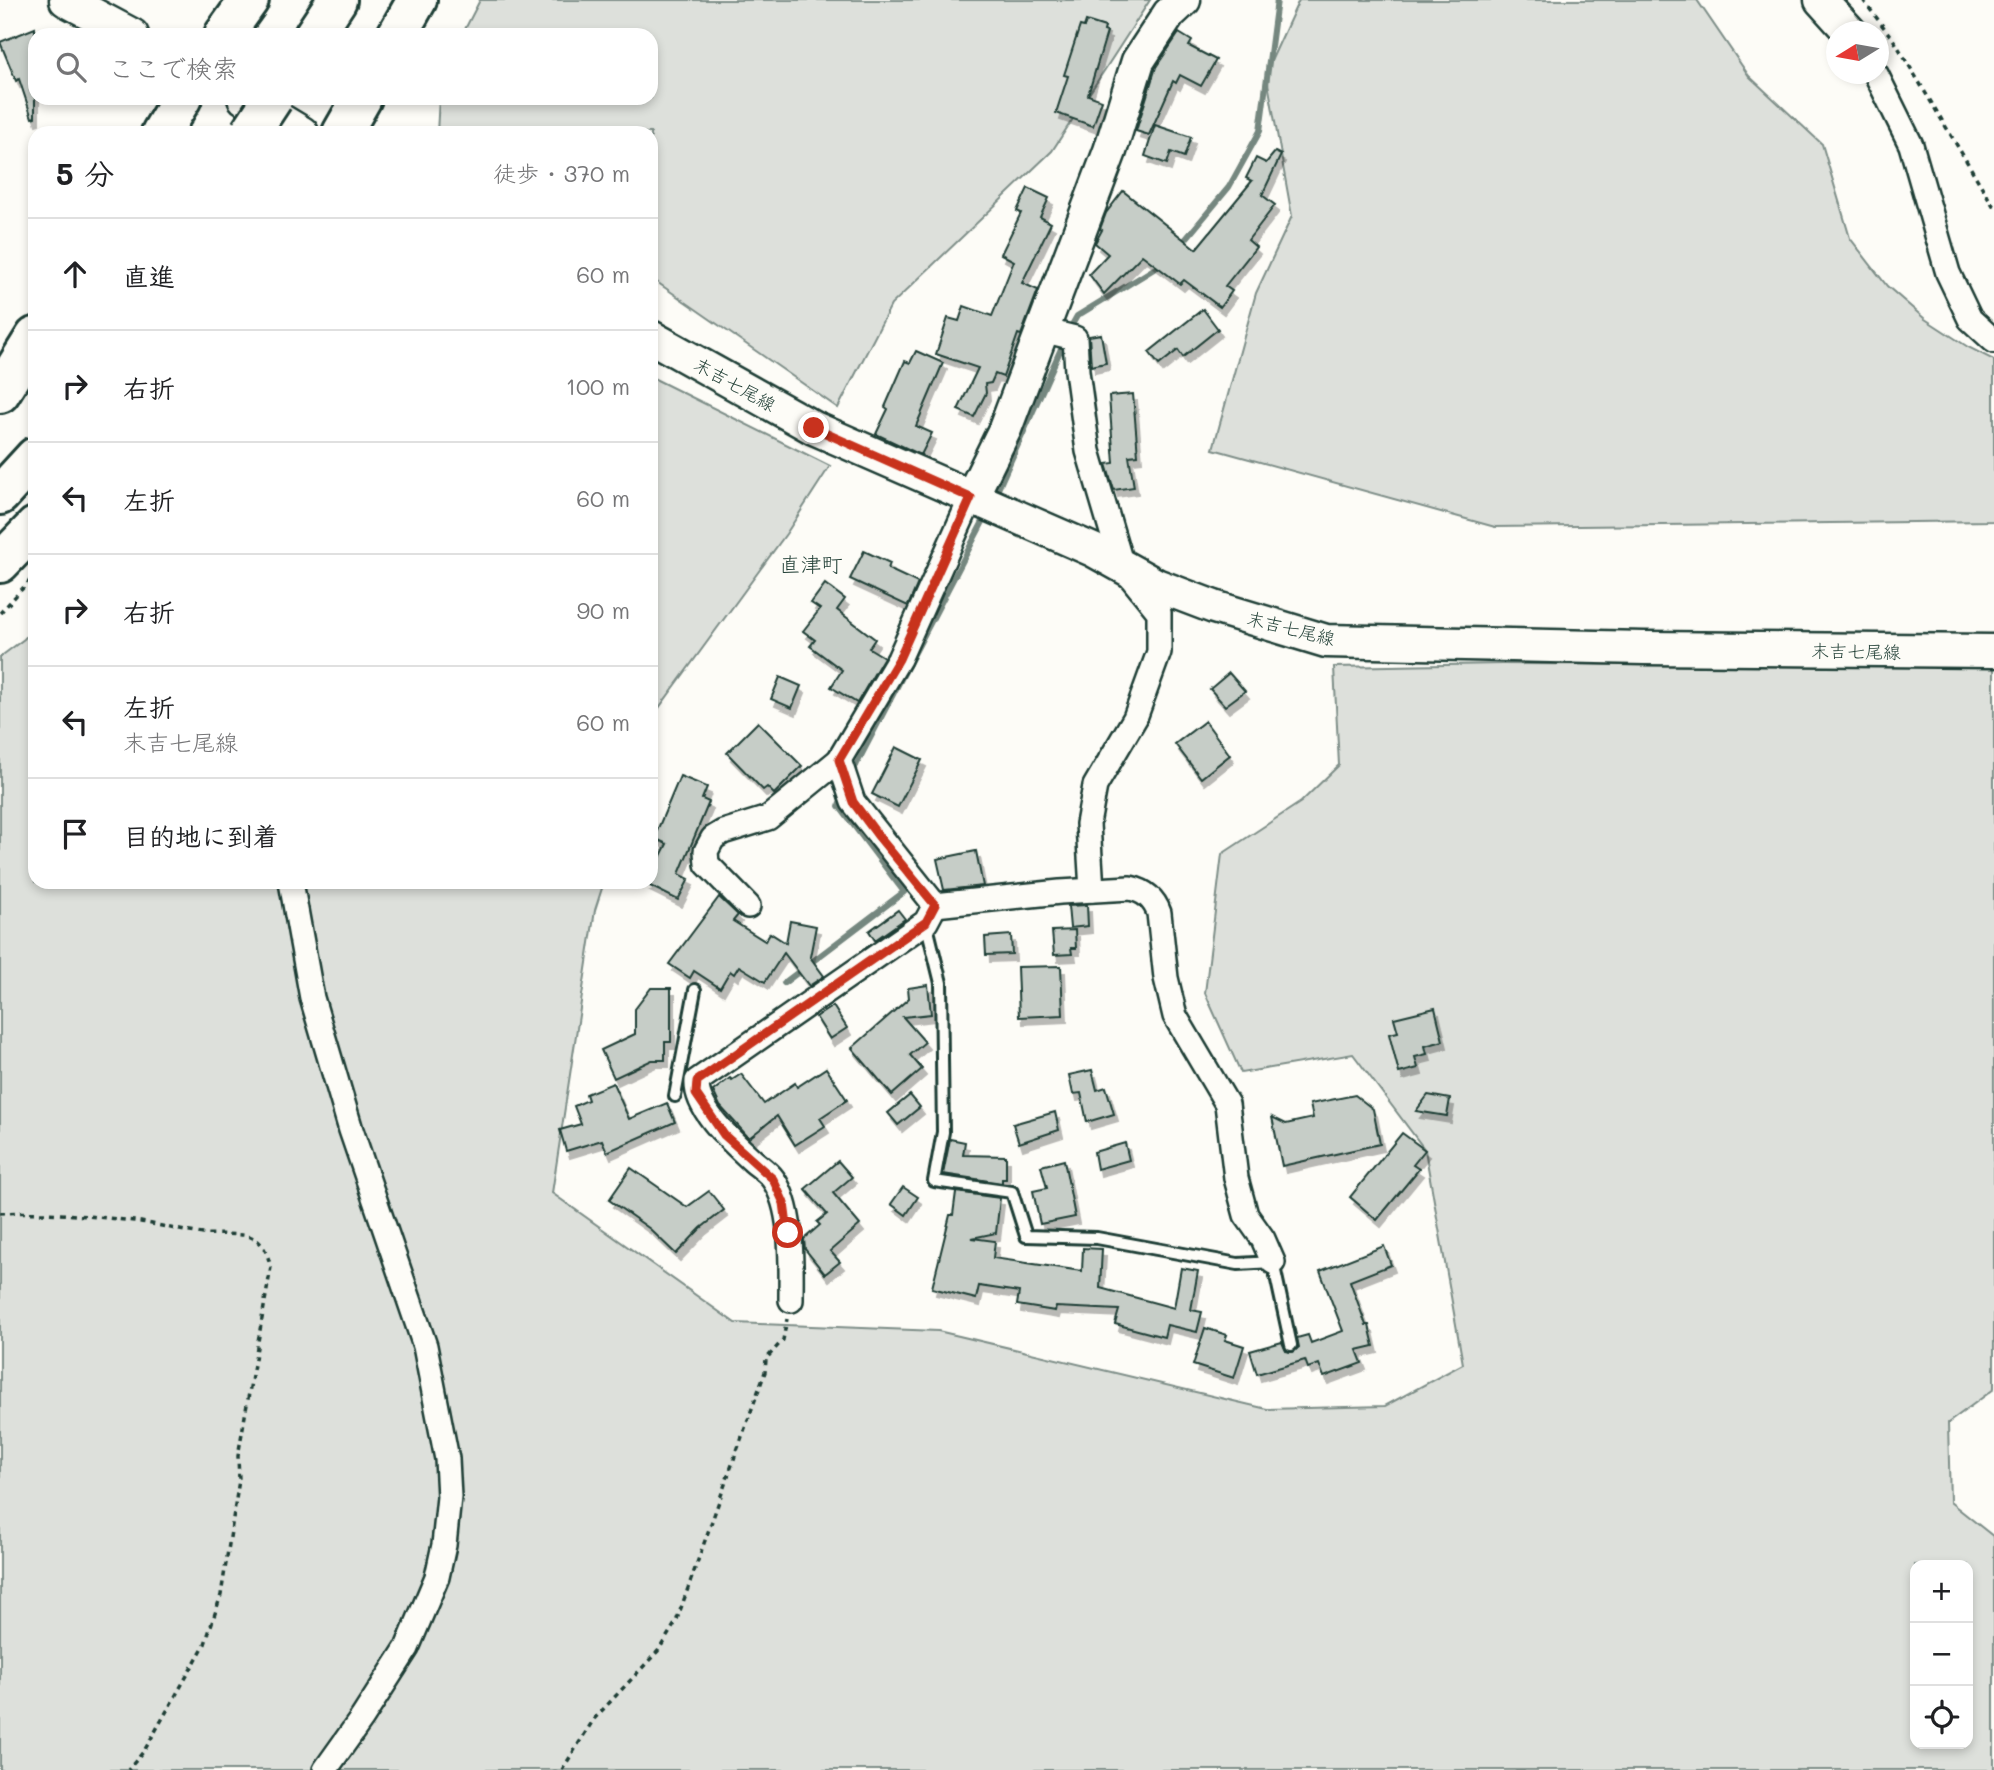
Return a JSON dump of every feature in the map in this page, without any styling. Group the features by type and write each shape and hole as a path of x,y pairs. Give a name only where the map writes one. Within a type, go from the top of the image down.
{"highway":[{"path":"230,28 249,0"},
{"path":"319,28 337,0"},
{"path":"401,28 417,0"},
{"path":"165,126 178,105"},
{"path":"255,126 268,105"},
{"path":"346,126 358,105"},
{"path":"0,393 28,348"},
{"path":"0,495 28,465"},
{"path":"0,563 28,534"}],"main road":[{"path":"66,0 119,28"},
{"path":"971,498 1005,429 1110,151 1138,61 1169,14 1184,0"},
{"path":"1821,0 1840,21"},
{"path":"256,105 290,126"},
{"name":"末吉七尾線","path":"658,341 814,428 1093,550 1156,585 1214,607 1326,641 1644,648 1994,651"}],"street":[{"path":"1881,84 1911,145 1948,274 1970,319 1994,341"},
{"path":"1042,330 1075,338 1088,451 1122,566 1159,612 1159,652 1135,718 1095,786 1088,824 1092,890"},
{"path":"748,906 707,864 706,851 713,838 723,832 768,818 839,760 899,659 971,498"},
{"path":"839,760 853,802 930,914"},
{"path":"292,889 312,998 351,1130 425,1346 447,1459 449,1497 444,1545 436,1577 407,1648 325,1770"},
{"path":"791,1300 791,1252 784,1203 773,1179 724,1135 696,1094 697,1081 930,914 1092,890 1137,889 1156,904 1166,978 1175,1016 1227,1104 1237,1178 1246,1215 1263,1239 1273,1262"}],"lane":[{"path":"930,914 941,983 943,1132 934,1181 1012,1192 1026,1236 1097,1238 1238,1264 1273,1262 1291,1345"},
{"path":"695,990 675,1096 697,1081"}],"path":[{"path":"1863,0 1895,42 1994,207"},
{"path":"0,613 28,583"},
{"path":"0,1213 35,1211 136,1221 174,1230 223,1236 252,1237 266,1248 271,1267 238,1456 239,1480 221,1595 205,1644 144,1751 128,1770"},
{"path":"562,1770 594,1719 658,1651 676,1622 765,1372 766,1359 783,1340 791,1300"}],"shaded area":[{"path":"480,0 1150,0 1052,151 891,305 838,408 658,283 658,126 437,126 439,105 658,105 658,28 466,28"},
{"path":"1299,0 1697,0 1749,76 1822,144 1850,238 1887,286 1925,319 1968,347 1994,360 1994,521 1495,527 1213,449 1256,293 1292,216 1266,72"},
{"path":"658,380 830,466 786,534 658,709"},
{"path":"28,635 28,889 602,889 595,910 552,1193 735,1323 938,1331 1267,1409 1385,1406 1463,1364 1425,1150 1353,1054 1241,1073 1205,993 1222,854 1301,802 1339,765 1334,667 1502,664 1994,666 1994,1389 1948,1423 1950,1502 1994,1537 1994,1770 0,1770 0,657"}],"building":[{"path":"1086,21 1105,27 1104,31 1107,32 1088,95 1102,100 1093,126 1056,113 1068,76 1064,75 1080,26 1084,27"},
{"path":"28,31 28,105 35,105 35,117 32,118 19,79 16,81 0,42"},
{"path":"1179,33 1192,41 1189,46 1216,60 1201,86 1180,75 1176,83 1173,81 1149,135 1136,131 1156,67"},
{"path":"1155,125 1191,137 1184,157 1171,152 1167,164 1145,156"},
{"path":"1275,152 1281,155 1262,195 1275,205 1248,240 1256,247 1225,286 1232,291 1220,307 1184,280 1180,284 1142,255 1104,294 1089,274 1108,254 1095,243 1106,213 1123,191 1196,249 1252,181 1246,178 1256,158 1266,163"},
{"path":"1028,188 1049,198 1040,217 1051,223 1022,283 1038,290 1021,335 1018,334 1003,377 995,374 991,383 985,384 986,393 974,417 958,410 978,368 936,354 948,318 959,321 964,306 992,316 1014,261 1001,254 1021,213 1017,211"},
{"path":"1203,309 1218,329 1183,357 1178,350 1159,365 1149,352"},
{"path":"1101,334 1106,363 1091,366 1089,336"},
{"path":"916,351 943,363 916,426 932,433 921,455 876,434 905,361 910,363"},
{"path":"1133,394 1138,455 1129,456 1134,487 1114,490 1106,464 1114,463 1109,396"},
{"path":"864,551 890,563 888,569 918,583 908,606 850,579"},
{"path":"825,584 845,599 837,610 875,639 869,648 884,657 857,703 831,687 842,670 810,646 815,640 803,631 820,609 811,603"},
{"path":"1229,673 1245,691 1225,706 1210,689"},
{"path":"780,677 801,686 792,708 771,699"},
{"path":"1205,721 1230,755 1201,778 1175,744"},
{"path":"758,722 802,766 774,794 767,787 763,790 727,753"},
{"path":"896,747 922,760 898,807 872,794"},
{"path":"680,776 707,787 702,799 709,802 679,874 689,879 678,900 656,889 658,861 667,844 658,840 658,828"},
{"path":"976,851 983,886 944,890 937,859"},
{"path":"719,897 738,915 733,921 765,941 770,933 786,943 790,921 816,926 810,957 824,976 809,986 784,953 765,982 739,966 734,974 730,971 720,988 694,971 690,978 669,964"},
{"path":"1087,905 1088,926 1070,928 1068,906"},
{"path":"898,910 905,919 875,940 869,931"},
{"path":"1075,930 1076,948 1071,948 1072,954 1054,955 1052,931"},
{"path":"1011,935 1012,954 986,955 985,937"},
{"path":"1061,966 1063,1015 1019,1017 1017,967"},
{"path":"928,985 931,1014 903,1017 925,1042 910,1055 922,1069 892,1095 852,1048 909,998 908,988"},
{"path":"651,988 671,988 671,1042 665,1042 665,1060 652,1060 614,1078 601,1050 635,1034 635,1009"},
{"path":"833,1006 847,1028 830,1039 816,1017"},
{"path":"1435,1008 1443,1041 1425,1046 1427,1054 1415,1057 1418,1068 1399,1073 1389,1034 1398,1032 1394,1018"},
{"path":"826,1068 847,1100 820,1118 825,1126 795,1145 777,1116 749,1138 720,1106 713,1091 730,1078 732,1080 741,1074 764,1104 795,1083 797,1087"},
{"path":"1092,1070 1097,1090 1106,1087 1114,1114 1087,1122 1081,1093 1073,1094 1069,1075"},
{"path":"613,1083 629,1119 667,1103 675,1122 607,1152 602,1140 566,1151 560,1130 581,1124 574,1106 588,1100 586,1094"},
{"path":"910,1095 920,1107 898,1125 888,1113"},
{"path":"1355,1095 1373,1109 1380,1144 1282,1166 1272,1117 1286,1124 1313,1118 1310,1104"},
{"path":"1428,1095 1450,1099 1447,1116 1416,1111"},
{"path":"1055,1112 1059,1130 1019,1143 1013,1124"},
{"path":"1402,1133 1425,1150 1413,1165 1419,1169 1377,1220 1350,1197"},
{"path":"950,1139 965,1142 963,1155 1006,1156 1006,1179 1002,1179 1002,1183 943,1174"},
{"path":"1125,1143 1129,1160 1097,1169 1094,1152"},
{"path":"1064,1160 1075,1217 1040,1224 1033,1191 1047,1188 1041,1166"},
{"path":"838,1161 852,1177 833,1193 860,1225 830,1251 840,1262 825,1274 805,1249 804,1239 820,1225 817,1222 827,1214 805,1189"},
{"path":"631,1168 687,1207 709,1191 724,1210 701,1228 676,1254 650,1229 609,1200"},
{"path":"903,1187 918,1197 906,1215 891,1204"},
{"path":"956,1192 1000,1198 996,1233 972,1238 995,1241 993,1258 1082,1271 1083,1248 1102,1249 1100,1288 1174,1308 1181,1268 1198,1271 1191,1310 1202,1312 1197,1332 1167,1325 1164,1337 1115,1324 1119,1310 1056,1307 1055,1311 1017,1305 1019,1292 979,1286 976,1299 932,1288 950,1215 953,1215"},
{"path":"1384,1246 1391,1265 1350,1281 1366,1325 1369,1325 1374,1346 1357,1350 1362,1363 1324,1377 1319,1364 1308,1368 1305,1360 1257,1374 1250,1351 1282,1342 1286,1351 1293,1352 1299,1347 1297,1338 1308,1335 1311,1343 1343,1331 1320,1271"},
{"path":"1205,1328 1227,1335 1225,1340 1244,1346 1234,1378 1193,1365"}],"waterway":[{"path":"1180,246 1229,187 1260,131 1277,0"},
{"path":"1068,332 1077,316 1162,264"},
{"path":"994,498 1064,342"},
{"path":"851,775 987,514"},
{"path":"784,983 904,892 839,806 843,795"}],"district":[{"name":"直津町","path":"811,563"}],"route":[{"path":"788,1233 784,1203 773,1179 724,1135 696,1094 697,1081 926,922 935,905 853,802 839,760 899,659 971,498 814,428"}]}
